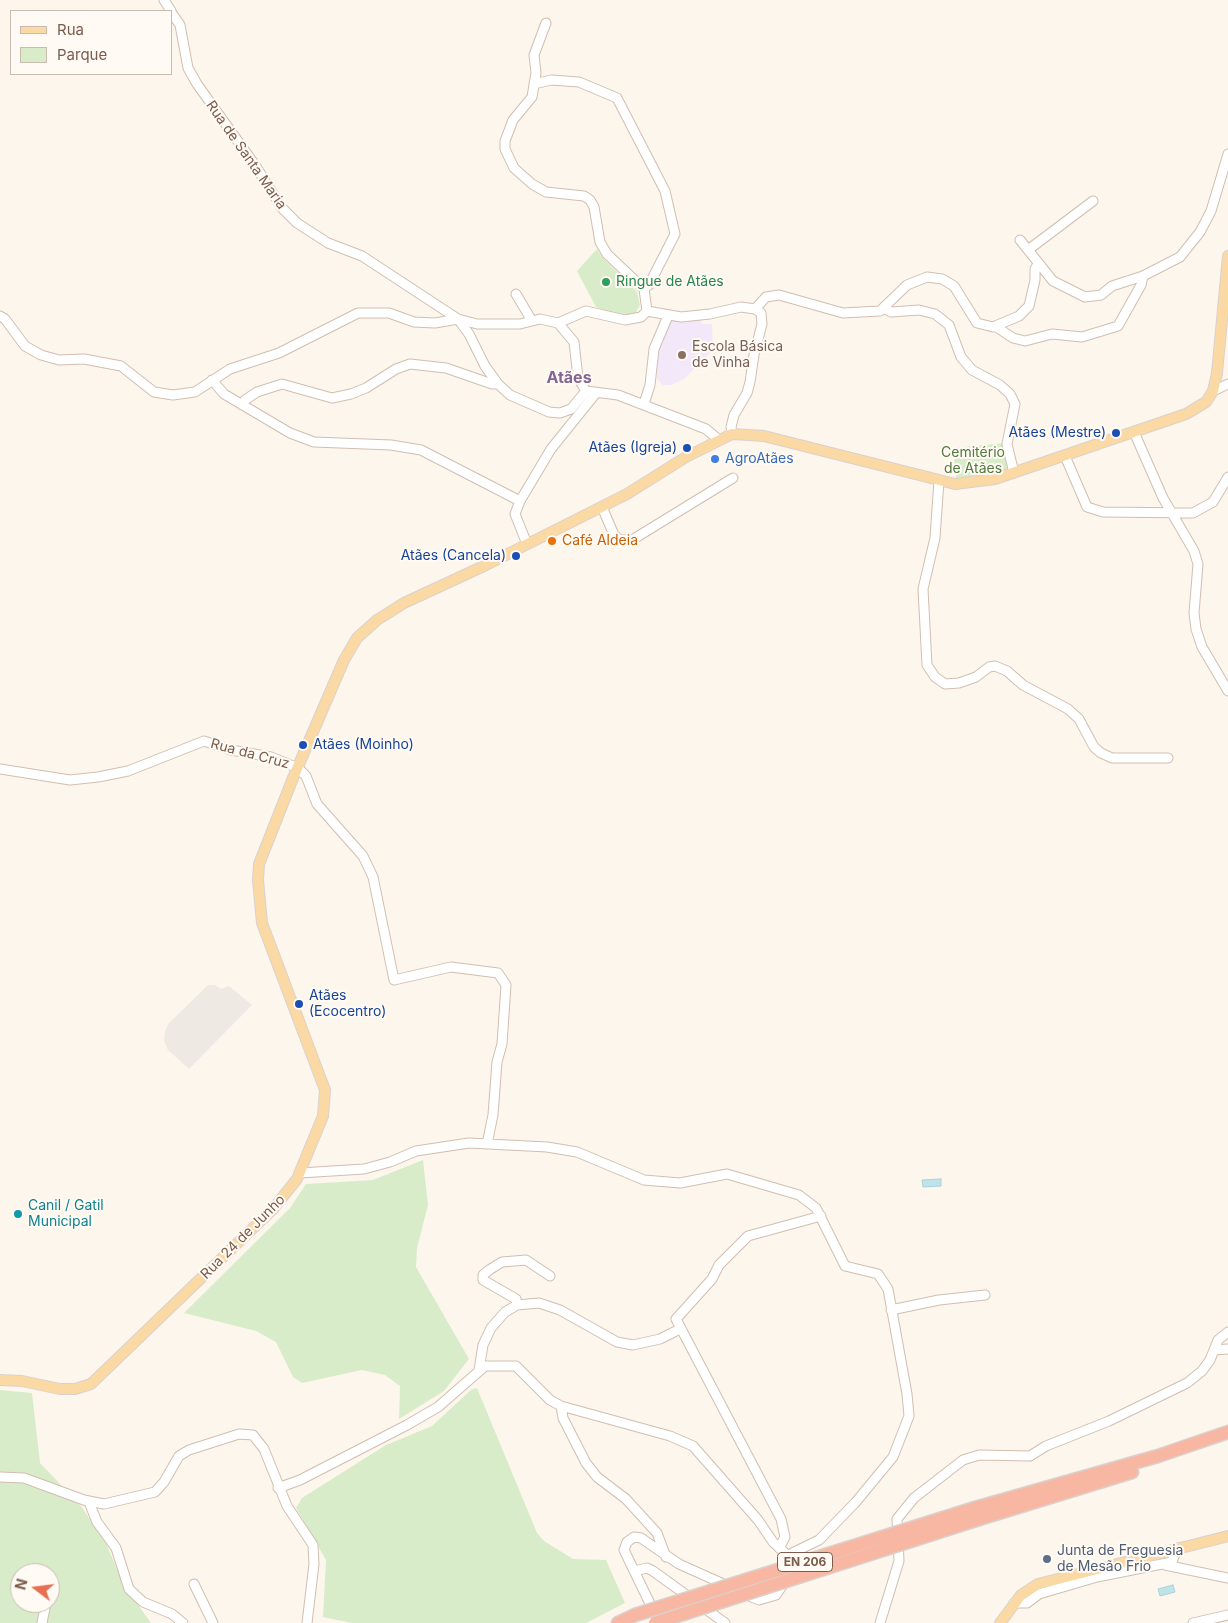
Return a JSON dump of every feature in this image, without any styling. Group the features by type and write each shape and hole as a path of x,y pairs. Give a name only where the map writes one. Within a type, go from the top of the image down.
{"highway":[{"name":"EN 206","path":"618,1623 635,1616 977,1513 1228,1432"},
{"name":"EN 206","path":"657,1623 977,1513 1192,1453 1228,1437"}],"main road":[{"path":"732,434 764,436 955,484 972,483 1014,473 1134,432 1198,408 1206,402 1213,391 1217,373 1228,256"},
{"name":"Rua 24 de Junho","path":"0,1380 22,1381 60,1389 75,1389 90,1384 273,1209 300,1173 323,1116 325,1090 262,923 258,880 265,847 332,688 357,638 377,620 404,603 602,507 732,434"},
{"path":"1000,1623 1014,1603 1029,1588 1038,1584 1228,1536"}],"street":[{"name":"Rua de Santa Maria","path":"172,13 180,25 188,68 196,84 255,165 282,208 297,222 328,243 362,256 458,319 469,334 484,366 498,384 510,395 549,412 560,414 571,409 586,391"},
{"path":"546,23 534,55 536,73 532,97 513,120 505,141 505,150 514,168 524,178 546,192 584,196 590,200 594,207 600,242 607,254 644,289 647,311"},
{"path":"534,84 551,80 579,82 617,98 665,190 675,234 649,284 644,289"},
{"path":"1020,240 1053,282 1085,297 1101,295 1117,284 1143,276 1180,257 1200,232 1212,211 1228,154"},
{"path":"1028,250 1093,201"},
{"path":"995,326 1019,316 1028,306 1035,280 1035,269 1038,264"},
{"path":"756,309 766,297 779,295 843,313 880,311 907,285 926,277 942,279 954,286 977,323 995,326 1013,338 1025,341 1052,334 1082,337 1118,326 1137,293 1143,276"},
{"path":"516,294 532,321"},
{"path":"647,311 668,316 710,314 741,306 756,309 761,313 762,324 747,393 734,415 731,427 732,434"},
{"path":"884,308 891,312 919,310 935,314 949,325 961,357 972,370 1000,385 1010,394 1015,404 1007,444 1014,473"},
{"path":"558,323 586,310 625,320 641,317 647,311"},
{"path":"0,316 5,319 24,346 41,355 59,360 84,359 121,366 154,392 173,396 195,392 230,369 279,353 358,313 389,313 414,322 458,319 477,324 520,324 540,319 558,323 574,342 578,378 586,391 618,395 644,404 706,429 719,440"},
{"path":"644,404 650,385 654,349 668,316"},
{"path":"242,405 245,400 257,392 282,384 332,398 351,394 366,388 396,369 410,364 446,368 492,384 498,384"},
{"path":"212,380 224,394 290,433 314,442 391,445 421,450 520,501"},
{"path":"1213,391 1228,384"},
{"path":"526,544 515,514 520,501 551,449 596,392"},
{"path":"1134,432 1171,511 1194,551 1198,564 1194,613 1199,638 1202,647 1228,691"},
{"path":"1065,456 1087,507 1103,512 1161,514 1171,511 1193,513 1206,508 1213,502 1228,477"},
{"path":"602,507 614,535 620,540 632,540 733,478"},
{"path":"938,480 935,538 923,590 927,665 935,677 945,684 959,683 976,677 988,667 995,666 1007,671 1023,685 1068,709 1079,719 1094,747 1101,753 1112,758 1168,758"},
{"name":"Rua da Cruz","path":"0,769 70,780 98,777 128,771 204,741 231,750 271,757 298,768"},
{"path":"298,768 306,776 317,804 363,856 373,877 394,980 451,967 498,973 506,985 502,1044 496,1069 493,1115 487,1144"},
{"path":"300,1173 364,1169 390,1162 416,1151 469,1143 547,1147 577,1152 644,1180 680,1183 726,1174 799,1195 816,1208 845,1266 872,1272 883,1279 888,1289 907,1394 909,1416 893,1457 855,1503 819,1540 784,1557"},
{"path":"779,1548 785,1537 780,1519 676,1319 712,1279 719,1265 748,1236 821,1216"},
{"path":"518,1306 516,1299 483,1280 483,1275 502,1262 526,1260 550,1276"},
{"path":"891,1310 939,1300 985,1295"},
{"path":"479,1370 484,1345 491,1328 505,1312 518,1306 538,1303 560,1310 617,1342 634,1345 660,1339 680,1329"},
{"path":"880,1623 899,1561 897,1519 914,1498 963,1460 979,1455 1030,1456 1046,1446 1109,1421 1186,1383 1202,1370 1218,1340 1228,1332"},
{"path":"1214,1350 1228,1349"},
{"path":"278,1488 300,1480 438,1407 485,1366 495,1364 516,1366 550,1400 561,1406 670,1436 693,1446 784,1552 786,1582 776,1595 759,1600 666,1557 642,1538 634,1538 628,1542 624,1550 657,1623"},
{"path":"561,1406 563,1418 586,1463 597,1477 626,1499 657,1533 666,1557"},
{"path":"0,1477 13,1476 32,1480 88,1502 104,1504 155,1492 164,1482 179,1456 189,1450 239,1434 253,1435 260,1441 278,1488 313,1545 307,1623"},
{"path":"88,1502 97,1522 116,1548 129,1589 143,1602 172,1614 183,1623"},
{"path":"1172,1562 1176,1548"},
{"path":"1165,1551 1172,1562"},
{"path":"1144,1556 1161,1564 1184,1567 1228,1578"},
{"path":"1014,1603 1027,1603 1039,1594 1110,1574 1172,1562 1184,1567"},
{"path":"634,1570 646,1568 653,1571 725,1623"},
{"path":"194,1584 213,1623"},
{"path":"1193,1623 1228,1615"}],"shaded area":[{"name":"Escola Básica de Vinha","path":"701,320 702,324 712,324 713,350 684,379 671,385 663,385 657,379 657,351 668,321"},
{"path":"208,985 215,985 221,989 229,986 252,1005 189,1069 168,1050 164,1041 165,1031 169,1023"}],"green space":[{"path":"597,249 602,257 637,292 640,305 635,314 618,315 596,307 577,271"},
{"name":"Cemitério de Atães","path":"1006,443 1009,468 1006,472 956,478 953,448"},
{"path":"423,1160 428,1205 417,1248 416,1267 469,1359 444,1391 399,1419 400,1386 385,1375 362,1370 302,1383 293,1377 276,1342 256,1331 184,1313 290,1208 306,1184 373,1180"},
{"path":"477,1388 537,1533 544,1541 573,1559 606,1560 625,1603 586,1623 352,1623 323,1617 326,1560 296,1508 302,1498 386,1445 432,1426 471,1390"},
{"path":"0,1390 32,1393 40,1463 81,1506 106,1543 123,1584 151,1623 0,1623"}],"water":[{"path":"941,1179 941,1186 923,1187 922,1180"},
{"path":"1173,1585 1175,1592 1160,1596 1158,1589"}],"place":[{"name":"Ringue de Atães","path":"606,282"},
{"name":"Escola Básica de Vinha","path":"682,355"},
{"name":"Atães (Mestre)","path":"1116,433"},
{"name":"Atães (Igreja)","path":"687,448"},
{"name":"AgroAtães","path":"715,459"},
{"name":"Café Aldeia","path":"552,541"},
{"name":"Atães (Cancela)","path":"516,556"},
{"name":"Atães (Moinho)","path":"303,745"},
{"name":"Atães (Ecocentro)","path":"299,1004"},
{"name":"Canil / Gatil Municipal","path":"18,1214"},
{"name":"Junta de Freguesia de Mesão Frio","path":"1047,1559"}],"district":[{"name":"Atães","path":"569,378"}]}
